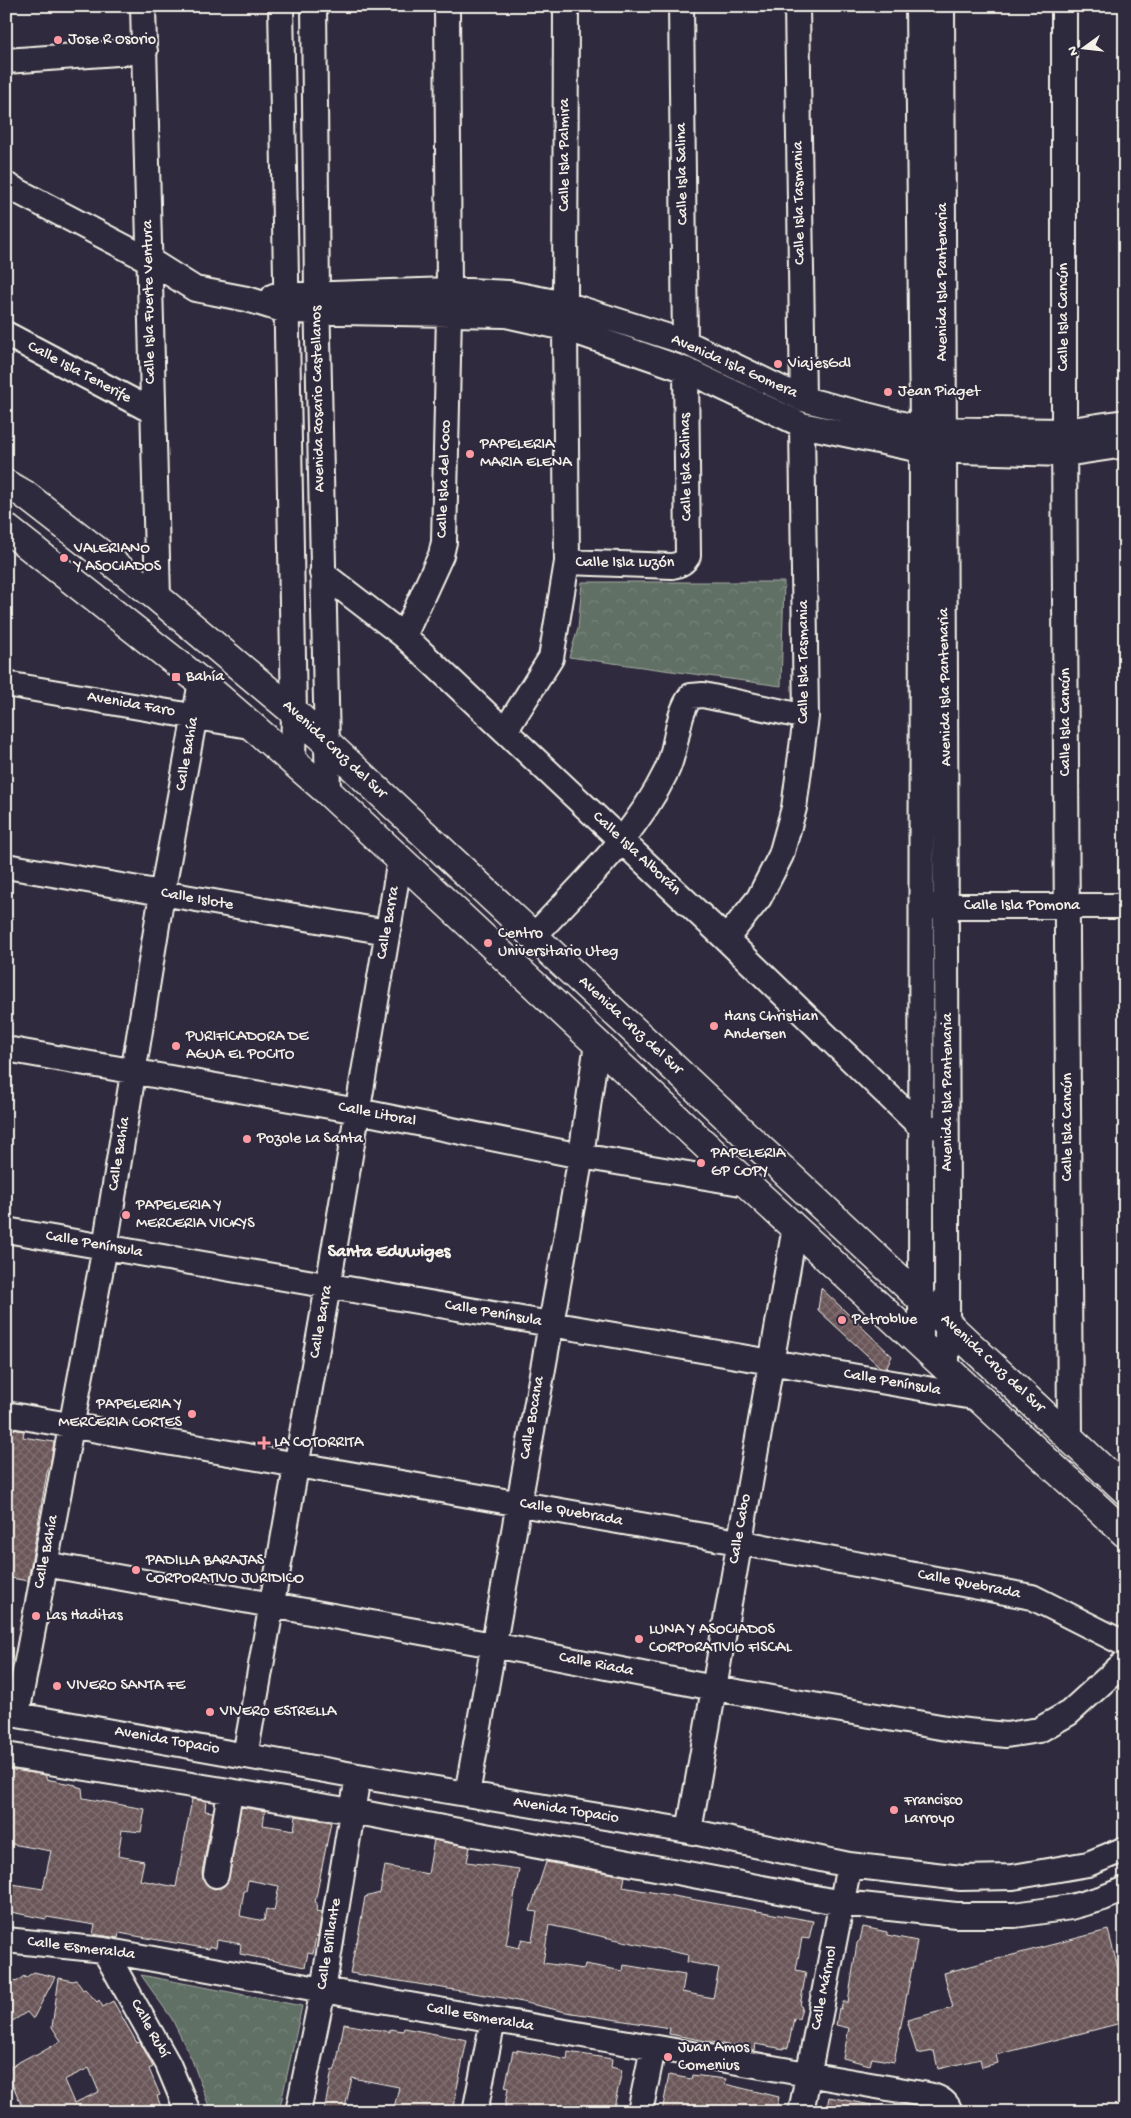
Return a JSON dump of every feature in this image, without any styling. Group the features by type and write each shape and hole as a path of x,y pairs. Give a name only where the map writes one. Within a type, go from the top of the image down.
{"main road":[{"name":"Avenida Cruz del Sur","path":"6,484 24,494 158,598 294,712 1125,1490"},
{"name":"Avenida Cruz del Sur","path":"6,528 201,682 328,792 747,1184 1125,1533"}],"street":[{"name":"Calle Isla Fuerte Ventura","path":"143,6 158,598"},
{"name":"Avenida Rosario Castellanos","path":"281,6 294,712 293,761"},
{"name":"Avenida Rosario Castellanos","path":"314,6 317,302 328,792"},
{"path":"447,6 449,290"},
{"name":"Calle Isla Palmira","path":"565,304 566,6"},
{"name":"Calle Isla Salina","path":"681,6 685,342"},
{"name":"Calle Isla Tasmania","path":"797,6 803,399"},
{"name":"Avenida Isla Pantenaria","path":"918,6 948,906 947,1368"},
{"name":"Avenida Isla Pantenaria","path":"921,1345 920,906 942,6"},
{"name":"Calle Isla Cancún","path":"1064,6 1066,906 1070,1438"},
{"path":"6,61 145,51"},
{"name":"Avenida Isla Gomera","path":"6,185 149,260 195,289 247,299 286,303 449,290 507,304 565,328 686,370 802,425 932,440 1125,446"},
{"name":"Avenida Isla Gomera","path":"317,302 449,313 507,304 565,304 685,342 803,399 932,440"},
{"name":"Calle Isla del Coco","path":"404,636 441,555 444,542 449,313"},
{"path":"505,730 551,658 568,562 565,328"},
{"name":"Calle Isla Tenerife","path":"6,334 152,411"},
{"name":"Calle Isla Salinas","path":"682,563 688,556 686,370"},
{"path":"736,394 743,370"},
{"name":"Avenida Isla Gomera","path":"1065,443 1125,422"},
{"name":"Calle Isla Tasmania","path":"726,939 759,898 781,855 794,808 806,717 802,425"},
{"name":"Calle Isla Luzón","path":"568,562 672,566 682,563"},
{"name":"Calle Isla Alborán","path":"322,573 404,636 726,939 921,1127"},
{"name":"Calle Bahía","path":"12,1713 45,1564 105,1247 162,894 201,682"},
{"name":"Avenida Faro","path":"6,684 255,728"},
{"path":"534,936 621,841 646,808 667,771 685,707 691,696 703,695 806,717"},
{"name":"Calle Barra","path":"245,1756 328,1286 400,859"},
{"name":"Calle Islote","path":"6,866 388,932"},
{"name":"Calle Isla Pomona","path":"920,906 1125,906"},
{"name":"Calle Bocana","path":"466,1794 581,1156 597,1042"},
{"name":"Calle Litoral","path":"6,1049 358,1111 581,1156 747,1184"},
{"path":"921,1127 948,1128"},
{"name":"Calle Cabo","path":"689,1831 738,1542 795,1227"},
{"name":"Calle Península","path":"6,1230 979,1398"},
{"name":"Calle Quebrada","path":"6,1414 72,1424 738,1542 1032,1597 1125,1644"},
{"name":"Calle Riada","path":"45,1564 493,1645 714,1688 958,1730 1006,1735 1023,1734 1039,1730 1069,1713 1125,1662"},
{"name":"Avenida Topacio","path":"12,1713 358,1776 689,1831 849,1865 961,1878 1013,1877 1088,1864 1125,1849"},
{"path":"6,1755 352,1811 842,1903 956,1915 1014,1915 1071,1907 1103,1898 1125,1888"},
{"name":"Calle Brillante","path":"298,2112 323,1990 358,1776"},
{"path":"216,1875 230,1792"},
{"name":"Calle Mármol","path":"802,2112 849,1865"},
{"name":"Calle Esmeralda","path":"6,1940 104,1950 653,2048 928,2094 940,2098 950,2110"},
{"name":"Calle Rubí","path":"104,1950 168,2064 188,2112"},
{"path":"475,2112 493,2020"},
{"path":"640,2112 653,2048"}],"green space":[{"path":"582,582 784,582 781,686 569,657 578,629"},
{"path":"141,1975 302,2006 279,2112 211,2112 192,2060 172,2019"}],"building":[{"name":"Petroblue","path":"821,1288 892,1356 886,1368 880,1367 818,1310"},
{"path":"6,1428 24,1431 23,1437 54,1442 28,1581 6,1577"},
{"path":"9,1769 46,1775 46,1779 82,1788 83,1798 145,1809 141,1832 122,1830 118,1856 144,1861 140,1880 176,1887 192,1799 206,1801 205,1811 213,1812 202,1873 207,1885 214,1889 226,1884 229,1878 241,1807 265,1811 263,1825 294,1830 296,1816 331,1822 315,1902 317,1903 316,1911 322,1912 313,1954 308,1953 305,1967 240,1954 241,1944 217,1940 216,1948 209,1946 209,1949 119,1933 118,1938 93,1934 95,1925 47,1917 46,1919 6,1911 6,1883 43,1889 51,1851 6,1843 6,1786","holes":["248,1880 279,1886 274,1911 266,1909 264,1921 240,1916 244,1891 246,1891"]},
{"path":"434,1840 470,1847 467,1862 519,1869 506,1945 519,1948 522,1939 532,1941 537,1912 530,1911 546,1862 625,1876 623,1887 813,1921 809,1939 802,1938 796,1970 806,1972 800,2006 802,2007 799,2019 794,2018 788,2048 755,2044 754,2050 669,2034 670,2028 566,2012 504,1998 350,1973 365,1897 380,1893 385,1866 428,1874","holes":["549,1925 688,1955 687,1962 719,1968 713,1998 682,1992 685,1975 624,1965 623,1971 585,1964 584,1969 543,1963"]},
{"path":"863,1927 887,1932 887,1935 917,1941 894,2062 872,2058 870,2065 843,2058 849,2028 836,2025 839,2008 841,2009 843,2002 848,2002 857,1943 860,1940"},
{"path":"1108,1930 1125,1995 1125,2022 996,2055 998,2063 982,2067 980,2059 938,2069 934,2051 917,2054 907,2020 953,2008 944,1973"},
{"path":"34,1972 55,1977 33,2019 27,2012 6,2025 6,1985 14,1980 16,1982 24,1976 25,1978"},
{"path":"59,1978 76,1980 83,1990 85,1989 97,2002 99,2000 103,2007 113,2001 137,2043 140,2042 153,2067 149,2069 160,2095 157,2096 163,2112 27,2112 25,2108 23,2109 6,2069 34,2054 35,2056 61,2041 52,2027","holes":["89,2068 99,2092 74,2103 64,2080"]},
{"path":"344,2024 390,2032 390,2029 403,2031 404,2028 467,2040 452,2112 393,2112 399,2087 352,2078 344,2112 324,2112 332,2070 334,2071 336,2066"},
{"path":"517,2050 567,2060 568,2052 612,2059 611,2067 622,2070 613,2112 504,2112 508,2088 505,2087 513,2051 517,2052"},
{"path":"669,2075 691,2079 692,2075 726,2079 725,2084 779,2097 776,2112 662,2112"},
{"path":"829,2097 871,2105 870,2112 826,2112"}],"place":[{"name":"Jose R Osorio","path":"58,40"},
{"name":"ViajesGdl","path":"778,364"},
{"name":"Jean Piaget","path":"888,392"},
{"name":"PAPELERIA MARIA ELENA","path":"470,454"},
{"name":"VALERIANO Y ASOCIADOS","path":"64,558"},
{"name":"Bahía","path":"176,677"},
{"name":"Centro Universitario Uteg","path":"488,943"},
{"name":"Hans Christian Andersen","path":"714,1026"},
{"name":"PURIFICADORA DE AGUA EL POCITO","path":"176,1046"},
{"name":"Pozole La Santa","path":"247,1139"},
{"name":"PAPELERIA GP COPY","path":"701,1163"},
{"name":"PAPELERIA Y MERCERIA VICKYS","path":"126,1215"},
{"name":"Petroblue","path":"842,1320"},
{"name":"PAPELERIA Y MERCERIA CORTES","path":"192,1414"},
{"name":"LA COTORRITA","path":"264,1443"},
{"name":"PADILLA BARAJAS CORPORATIVO JURIDICO","path":"136,1570"},
{"name":"Las Haditas","path":"36,1616"},
{"name":"LUNA Y ASOCIADOS CORPORATIVIO FISCAL","path":"639,1639"},
{"name":"VIVERO SANTA FE","path":"57,1686"},
{"name":"VIVERO ESTRELLA","path":"210,1712"},
{"name":"Francisco Larroyo","path":"894,1810"},
{"name":"Juan Amos Comenius","path":"668,2057"}],"district":[{"name":"Santa Eduwiges","path":"389,1252"}]}
